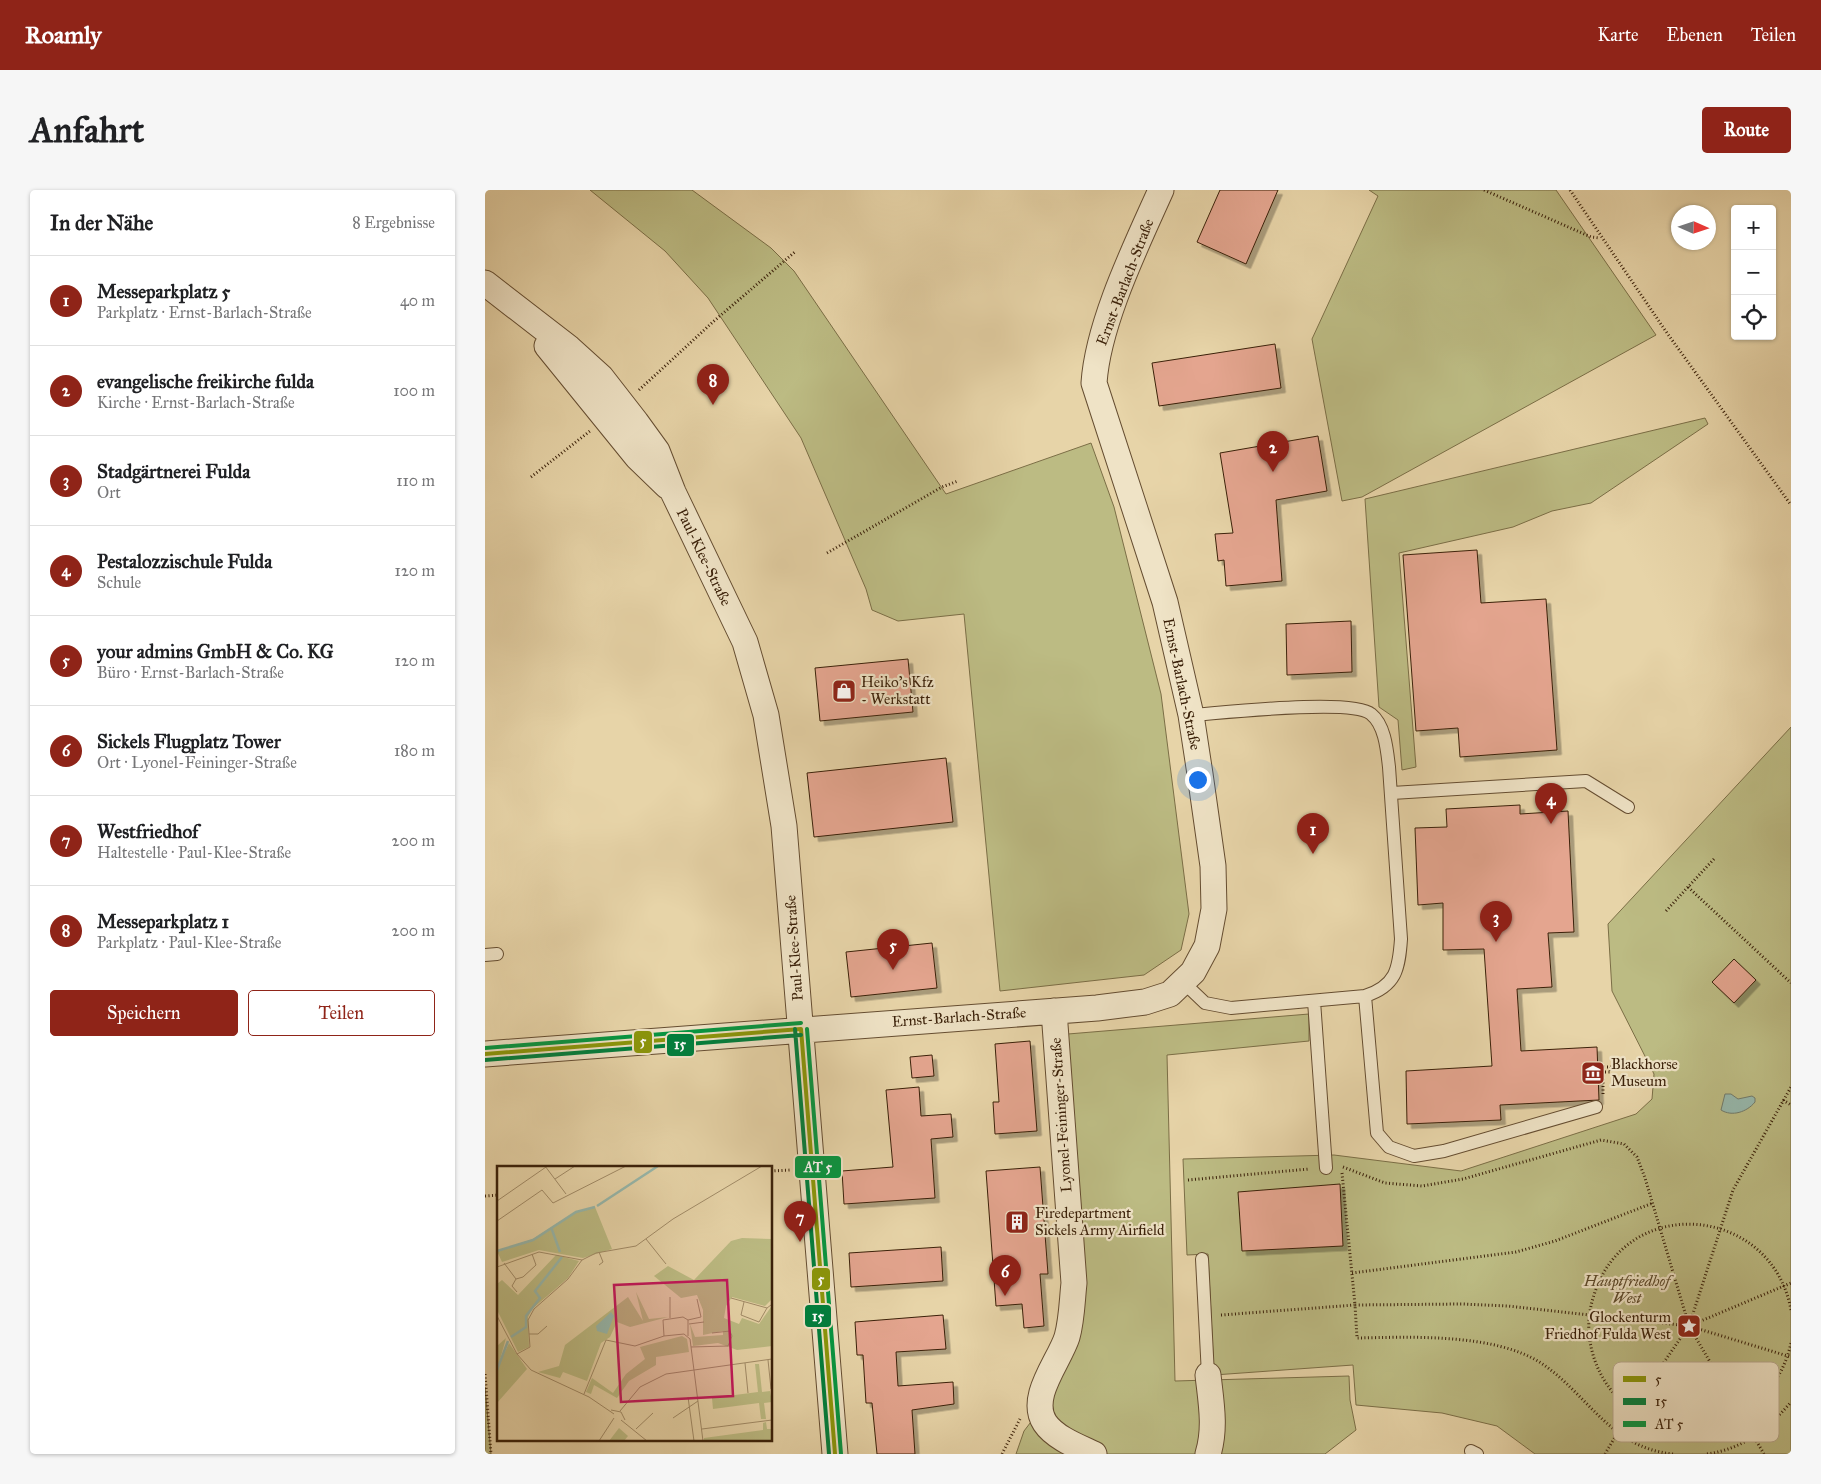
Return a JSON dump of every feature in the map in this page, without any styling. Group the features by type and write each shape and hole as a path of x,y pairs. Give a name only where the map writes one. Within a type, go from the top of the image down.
{"street":[{"name":"Ernst-Barlach-Straße","path":"485,1054 1145,1002 1170,994 1193,972 1207,946 1214,909 1213,866 1191,715 1165,602 1094,383 1095,362 1101,340 1130,260 1161,190"},
{"name":"Paul-Klee-Straße","path":"485,283 531,320 550,350 637,457 673,492 745,642 766,716 784,826 835,1454"},
{"name":"Lyonel-Feininger-Straße","path":"1040,1403 1043,1389 1067,1337 1074,1283 1054,1010"},
{"path":"1208,1375 1213,1422 1213,1440 1208,1454"},
{"path":"1040,1403 1040,1414 1051,1430 1094,1454"}],"lane":[{"path":"1183,982 1205,1003 1231,1008 1365,996 1381,991 1395,975 1400,958 1401,939 1392,793 1385,743 1376,720 1365,710 1324,706 1191,715"},
{"path":"1392,793 1586,782 1628,807"},
{"path":"1365,996 1377,1133 1389,1146 1414,1156 1444,1151 1596,1107"},
{"path":"1314,1001 1326,1168"},
{"path":"1202,1259 1208,1375"}],"path":[{"path":"1484,190 1591,237 1600,238"},
{"path":"1570,190 1600,238 1791,505"},
{"path":"635,393 796,252"},
{"path":"531,477 592,430"},
{"path":"827,554 942,487 959,481"},
{"path":"1666,911 1714,859"},
{"path":"1688,887 1791,983"},
{"path":"1598,1072 1611,1072 1611,1067 1603,1067 1603,1069"},
{"path":"1664,1362 1689,1326 1733,1190 1791,1088"},
{"path":"1783,1100 1791,1105"},
{"path":"1188,1180 1342,1167 1385,1184 1422,1186 1463,1179 1590,1142 1615,1141 1624,1144 1637,1157 1661,1228 1689,1326 1710,1362"},
{"path":"1342,1167 1353,1273 1357,1338 1454,1339 1496,1346 1527,1355 1569,1383 1583,1401 1613,1428"},
{"path":"773,1171 796,1169"},
{"path":"1353,1273 1516,1252 1555,1242 1653,1203"},
{"path":"1613,1391 1607,1385 1596,1364 1589,1341 1589,1315 1597,1284 1608,1265 1623,1249 1641,1236 1661,1228 1685,1224 1721,1228 1748,1241 1759,1250 1778,1273 1785,1286 1791,1310"},
{"path":"1689,1326 1791,1284"},
{"path":"1206,1316 1355,1304 1479,1304 1689,1326 1790,1356"},
{"path":"1779,1375 1790,1356 1791,1343"},
{"path":"485,1374 491,1454"},
{"path":"1779,1416 1791,1402"},
{"path":"1002,1454 1029,1406 1040,1403"},
{"path":"1605,1454 1613,1439"},
{"path":"1632,1442 1637,1445 1673,1454"},
{"path":"1707,1454 1736,1447 1745,1442"},
{"path":"1757,1442 1764,1454"}],"green space":[{"path":"590,190 692,190 771,248 794,271 946,494 1091,443 1114,507 1161,694 1189,914 1181,950 1144,975 1000,991 964,614 898,621 872,610 866,589 801,438 708,298 665,251"},
{"path":"1369,190 1556,190 1656,335 1362,497 1342,501 1312,339 1378,196"},
{"path":"1705,418 1708,424 1591,503 1552,511 1513,527 1399,553 1416,767 1402,770 1398,720 1379,707 1365,499"},
{"name":"Hauptfriedhof West","path":"1791,727 1791,1454 1535,1454 1497,1426 1442,1413 1356,1405 1353,1365 1214,1375 1208,1254 1187,1255 1183,1159 1334,1155 1461,1171 1636,1114 1652,1099 1654,1074 1612,991 1608,924"},
{"path":"1309,1014 1309,1041 1167,1055 1175,1381 1349,1376 1350,1400 1356,1430 1325,1454 1016,1454 1024,1431 1053,1393 1083,1236 1068,1034"},
{"path":"485,1387 491,1454 485,1454"}],"water":[{"path":"1725,1094 1731,1094 1738,1099 1752,1096 1755,1098 1755,1102 1744,1111 1725,1112 1721,1110"}],"building":[{"path":"1220,190 1278,190 1246,264 1197,242"},
{"path":"1275,344 1281,388 1159,406 1152,363"},
{"path":"1318,436 1327,491 1276,500 1282,581 1226,586 1224,560 1218,561 1215,534 1233,533 1220,453"},
{"path":"1477,550 1481,603 1546,599 1557,750 1460,757 1458,728 1416,731 1403,555"},
{"path":"1351,621 1352,672 1287,675 1286,624"},
{"path":"908,659 913,712 820,721 815,668"},
{"path":"946,758 953,822 814,837 807,773"},
{"path":"1520,805 1520,814 1568,811 1574,932 1548,933 1552,987 1517,989 1521,1051 1597,1047 1599,1100 1500,1105 1501,1120 1407,1124 1406,1071 1492,1066 1484,949 1443,950 1443,903 1418,905 1415,828 1447,827 1446,809"},
{"path":"932,943 937,988 851,997 846,952"},
{"path":"1734,959 1756,980 1734,1003 1712,982"},
{"path":"1030,1041 1037,1131 995,1134 993,1102 999,1102 995,1044"},
{"path":"932,1055 934,1076 912,1078 910,1057"},
{"path":"919,1087 921,1116 951,1114 953,1137 931,1139 935,1198 844,1204 842,1171 893,1167 886,1090"},
{"name":"Firedepartment Sickels Army Airfield","path":"1040,1167 1048,1274 1040,1274 1044,1326 1024,1328 1022,1304 996,1306 986,1171"},
{"path":"1340,1184 1343,1246 1242,1251 1238,1192"},
{"path":"941,1247 943,1281 851,1287 849,1253"},
{"path":"943,1315 946,1349 896,1352 898,1386 953,1382 954,1404 912,1410 915,1454 877,1454 872,1403 866,1403 863,1355 857,1355 855,1322"}],"transit line":[{"path":"485,1048 801,1023"},
{"name":"15","path":"795,1029 829,1454"},
{"name":"5","path":"801,1029 835,1454"},
{"name":"5","path":"485,1054 801,1029"},
{"path":"807,1029 841,1454"},
{"name":"15","path":"485,1060 801,1035"}],"place":[{"name":"Messeparkplatz 1","path":"713,405"},
{"name":"evangelische freikirche fulda","path":"1273,472"},
{"name":"Heiko's Kfz - Werkstatt","path":"844,691"},
{"name":"Pestalozzischule Fulda","path":"1551,824"},
{"name":"Messeparkplatz 5","path":"1313,854"},
{"name":"Stadgärtnerei Fulda","path":"1496,942"},
{"name":"your admins GmbH & Co. KG","path":"893,970"},
{"name":"Blackhorse Museum","path":"1593,1073"},
{"name":"Firedepartment Sickels Army Airfield","path":"1017,1222"},
{"name":"Westfriedhof","path":"800,1242"},
{"name":"Sickels Flugplatz Tower","path":"1005,1296"},
{"name":"Glockenturm Friedhof Fulda West","path":"1689,1326"}]}
